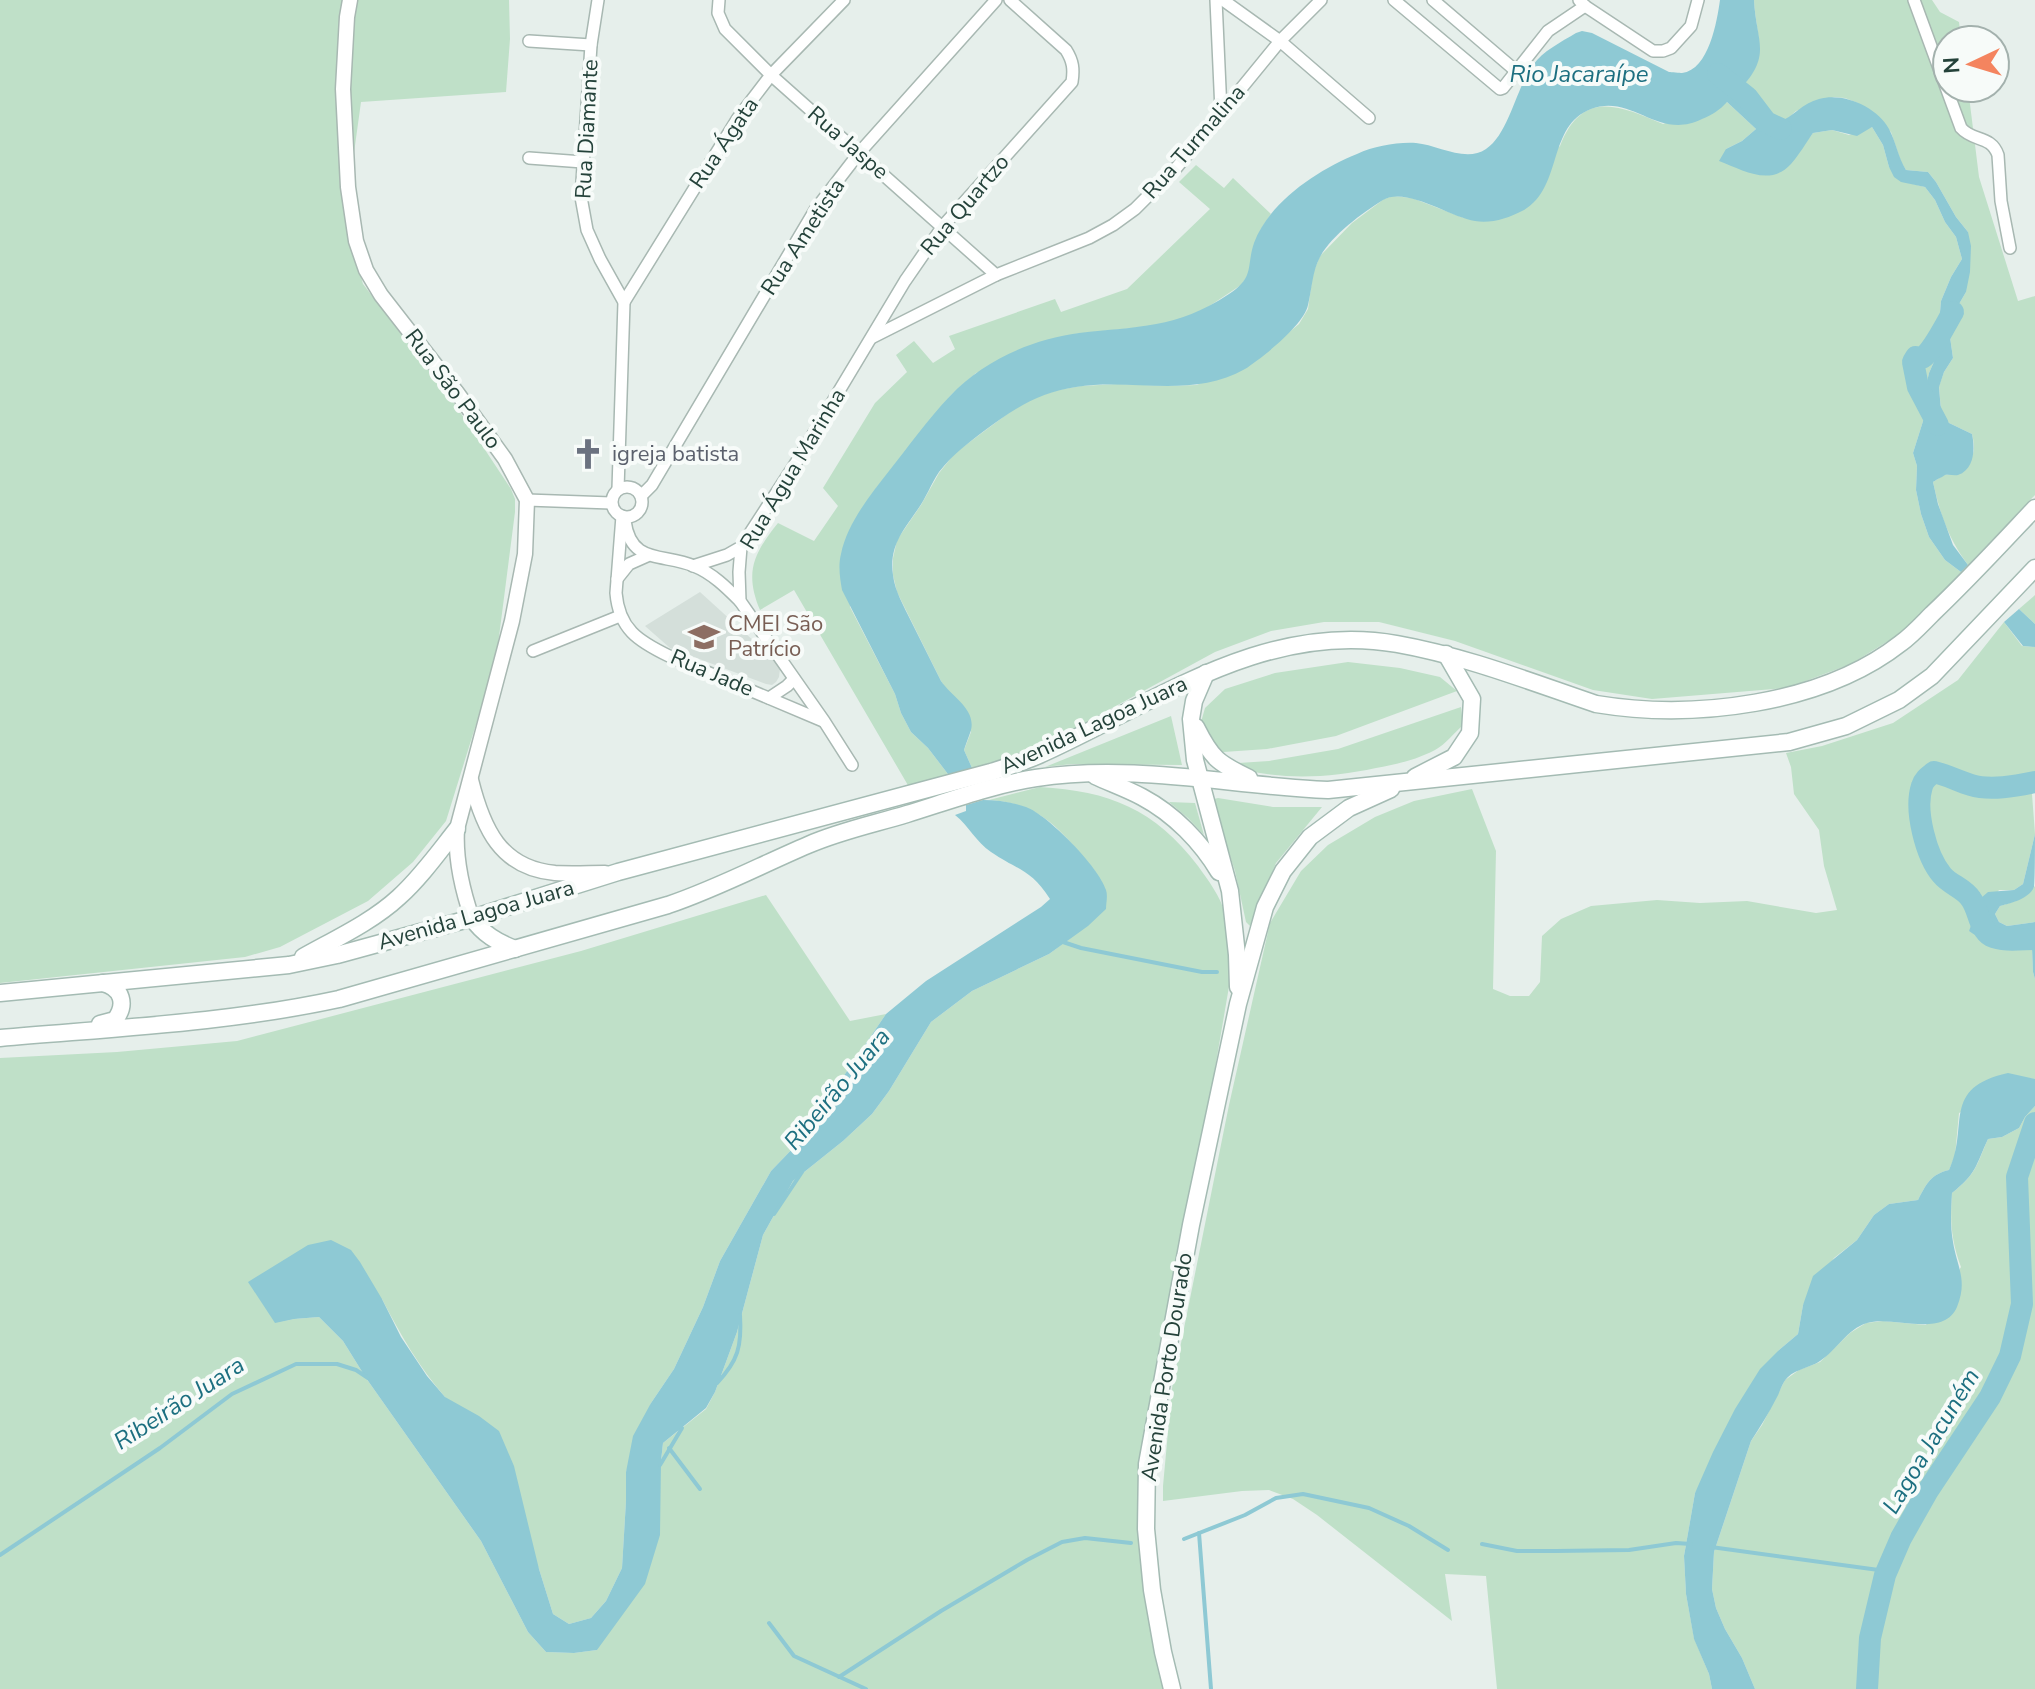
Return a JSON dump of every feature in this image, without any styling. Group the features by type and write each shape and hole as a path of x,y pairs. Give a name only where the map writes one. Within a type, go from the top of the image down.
{"main road":[{"name":"Avenida Lagoa Juara","path":"0,1038 238,1017 294,1009 339,999 697,895 823,839 927,808 994,779 1206,673 1264,652 1304,643 1351,639 1395,643 1446,654 1596,704 1621,708 1722,707 1822,687 1864,668 1902,643 1959,589 2035,508"},
{"name":"Avenida Lagoa Juara","path":"0,993 289,965 337,955 472,918 618,872 925,790 994,779 1139,773 1328,790 1789,742 1846,726 1899,700 1932,676 2035,568"},
{"path":"1238,1004 1265,907 1283,871 1310,837 1349,808 1454,757 1470,733 1472,699 1446,654"},
{"path":"1206,673 1194,701 1191,719 1195,760 1230,891 1237,955 1238,1004"},
{"path":"1191,719 1214,758 1262,785"},
{"path":"1090,774 1142,797 1168,813 1209,856 1230,891"},
{"path":"289,965 369,919 398,898 420,876 457,829"},
{"path":"472,918 486,934 515,949"},
{"path":"40,1034 115,1020 122,1007 121,995 114,987 103,983"},
{"name":"Avenida Porto Dourado","path":"1172,1689 1152,1590 1146,1529 1147,1464 1189,1235 1238,1004"}],"street":[{"name":"Rua São Paulo","path":"350,0 343,89 348,187 356,241 366,270 381,295 505,459 527,500"},
{"name":"Rua Diamante","path":"598,0 591,45 581,197 587,230 624,302"},
{"name":"Rua Jaspe","path":"719,0 718,13 725,29 771,75 996,275"},
{"name":"Rua Ágata","path":"624,302 718,149 771,75 844,0"},
{"name":"Rua Ametista","path":"641,496 652,485 815,210 859,153 996,0"},
{"name":"Rua Quartzo","path":"872,337 943,226 1072,82 1072,59 1066,50 1010,0"},
{"path":"1216,0 1221,111"},
{"path":"1223,0 1280,41 1369,118"},
{"name":"Rua Turmalina","path":"872,337 996,275 1089,238 1135,209 1177,167 1280,41 1321,0"},
{"path":"1394,0 1498,88 1503,88 1548,31 1582,3 1653,51 1663,51 1671,48 1691,26 1698,0"},
{"path":"1433,0 1516,71"},
{"path":"1914,0 1961,128 1996,148 2010,248"},
{"path":"529,41 591,45"},
{"path":"529,158 583,162"},
{"path":"618,489 624,302"},
{"name":"Rua Água Marinha","path":"740,601 741,547 872,337"},
{"path":"623,516 636,513 640,508 641,496 634,488 618,489 611,503 615,511 623,516 630,540 647,556 693,566 724,585 740,601 852,765"},
{"path":"472,918 458,862 457,829 519,588 525,554 527,500 611,503"},
{"path":"533,651 620,616 617,579 623,516"},
{"path":"693,566 741,547"},
{"path":"617,579 629,564 647,556"},
{"name":"Rua Jade","path":"620,616 635,637 647,646 824,721"},
{"name":"Rua Jade","path":"769,698 794,679"},
{"path":"471,780 485,825 506,854 520,863 556,873 618,872"}],"shaded area":[{"name":"CMEI São Patrício","path":"700,592 777,662 780,669 776,682 766,684 670,648 645,626"}],"green space":[{"path":"0,0 509,0 506,92 361,102 345,218 363,284 456,406 515,499 496,660 446,821 413,862 368,901 280,947 245,957 0,983"},
{"path":"1754,0 1932,0 1940,12 1959,22 1931,24 1931,104 1970,104 1979,177 2018,301 2035,296 2035,495 1968,565 1946,525 1933,482 1944,475 1960,474 1974,451 1972,434 1947,422 1941,411 1939,386 1953,358 1949,330 1966,292 1968,232 1928,172 1906,170 1891,132 1858,103 1834,97 1796,111 1786,120 1776,123 1755,109 1738,90 1755,68 1759,37"},
{"path":"1727,102 1756,129 1726,149 1802,147 1813,133 1832,130 1849,135 1872,127 1883,145 1889,167 1901,181 1925,187 1956,237 1962,259 1941,301 1936,357 1929,373 1924,395 1924,418 1913,453 1917,466 1916,490 1929,537 1945,560 1961,572 1909,628 1851,664 1787,688 1652,699 1593,690 1455,641 1379,622 1324,622 1271,631 1215,652 1037,749 972,768 964,750 971,732 941,681 897,592 893,575 897,540 955,453 1014,409 1036,397 1081,386 1197,385 1270,348 1299,324 1308,309 1313,273 1320,256 1352,223 1384,199 1393,196 1412,198 1464,218 1560,146 1579,116 1591,109 1603,106 1617,108 1663,124"},
{"path":"1196,165 1224,188 1233,178 1271,214 1261,229 1249,274 1241,285 1202,311 1178,320 1153,326 1075,334 976,373 951,395 860,512 850,607 911,732 951,778 909,787 794,590 760,610 752,574 758,554 778,523 814,541 838,506 823,488 875,403 907,372 896,355 914,341 933,363 955,349 949,336 1055,299 1061,312 1127,289 1210,209 1179,182"},
{"path":"2035,595 2035,624 2019,609"},
{"path":"2004,622 2022,646 2035,647 2035,776 2031,781 2035,834 2023,884 2014,890 1999,890 1969,931 2024,940 2032,948 2035,1079 2027,1078 1959,1113 1955,1156 1949,1170 1930,1180 1918,1200 1889,1204 1874,1215 1857,1240 1834,1258 1803,1305 1798,1334 1779,1350 1695,1493 1684,1556 1686,1594 1694,1638 1712,1689 1497,1689 1486,1576 1445,1574 1452,1621 1293,1499 1269,1490 1163,1501 1172,1388 1229,1105 1270,923 1301,871 1328,845 1375,817 1414,801 1472,789 1496,851 1493,989 1510,996 1529,996 1540,982 1542,936 1561,919 1591,906 1657,900 1700,903 1747,901 1816,913 1837,910 1824,866 1819,830 1794,794 1786,753 1822,746 1893,723 1958,680"},
{"path":"1348,662 1400,668 1440,677 1457,691 1336,736 1267,749 1209,753 1199,729 1205,708 1225,689 1275,673"},
{"path":"1461,707 1463,725 1446,742 1428,753 1399,763 1357,772 1300,776 1242,770 1223,764 1269,761 1338,749"},
{"path":"1171,716 1182,765 1072,764 1045,767"},
{"path":"1040,787 1109,799 1129,807 1165,830 1182,846 1214,889 1228,927 1232,969 1144,1484 1167,1689 0,1689 0,1058 237,1041 581,951 766,895 850,1021 886,1014 798,1143 771,1171 720,1261 674,1369 651,1403 626,1472 622,1568 606,1601 591,1618 569,1624 553,1614 539,1569 445,1397 410,1350 382,1299 275,1323 319,1317 343,1341 481,1541 528,1632 546,1652 597,1650 661,1461 663,1443 706,1409 715,1392 737,1332 763,1235 793,1181 872,1114 931,1022 972,991 1049,954 1068,940 1095,871 1050,822 1024,807 989,800"},
{"path":"1214,799 1273,807 1322,807 1276,863 1250,926 1246,922 1235,871 1213,804"},
{"path":"1169,802 1195,803 1204,835 1188,818"},
{"path":"2035,886 2035,922 2007,926 1999,922 1995,914 2000,906 2019,899"},
{"path":"2035,1106 2035,1689 1755,1689 1725,1629 1712,1589 1714,1552 1751,1441 1785,1380 1799,1370 1820,1362 1850,1333 1866,1323 1883,1321 1926,1325 1961,1267 1952,1230 1952,1193 1971,1174 1988,1139 2002,1137 2019,1128"}],"water":[{"name":"Rio Jacaraípe","path":"1720,0 1754,0 1759,57 1756,67 1739,90 1755,109 1776,123 1813,101 1829,97 1849,100 1868,108 1889,129 1906,170 1928,172 1968,232 1970,272 1966,292 1949,330 1953,358 1939,387 1941,411 1947,422 1972,434 1973,452 1971,463 1964,472 1945,475 1933,482 1953,545 1968,565 1961,572 1945,560 1929,537 1916,490 1917,466 1913,453 1924,418 1924,395 1929,373 1936,357 1941,301 1962,259 1956,237 1925,187 1901,182 1894,177 1883,145 1872,127 1857,136 1832,130 1813,133 1791,164 1783,171 1765,176 1719,161 1726,149 1756,129 1727,102 1712,114 1686,124 1658,121 1619,107 1591,109 1577,117 1567,129 1544,188 1535,201 1517,214 1481,222 1404,197 1383,200 1366,211 1339,233 1320,257 1308,305 1299,322 1245,369 1225,378 1183,386 1097,385 1051,393 1006,416 949,460 898,539 892,565 898,593 941,681 967,709 972,723 964,750 972,768 951,778 911,732 842,590 839,568 844,543 860,510 950,396 977,372 1026,346 1061,336 1174,320 1229,294 1246,277 1254,243 1271,214 1297,189 1342,160 1371,149 1401,143 1425,144 1461,154 1486,149 1501,133 1533,65 1547,51 1576,33 1592,33 1669,72 1691,70 1699,63 1710,43"},
{"path":"2019,609 2035,624 2035,647 2023,646 2004,622"},
{"path":"983,800 1026,807 1047,820 1094,868 1107,892 1106,909 1049,954 972,991 931,1022 872,1114 793,1181 763,1235 737,1332 715,1392 706,1408 663,1443 660,1535 645,1584 597,1650 546,1652 528,1632 481,1541 343,1341 319,1317 275,1323 248,1282 308,1245 331,1240 351,1250 427,1376 445,1397 499,1431 514,1466 553,1614 569,1624 591,1618 606,1601 622,1568 626,1472 633,1436 674,1369 720,1261 771,1171 798,1143 886,1014 926,981 1050,899 1030,876 986,848 955,815 966,811 966,805"},
{"path":"2035,834 2032,891 2000,906 1995,914 1999,922 2007,926 2035,922 2035,979 2032,948 2024,940 1989,940 1969,931 1981,898 1988,892 2014,890 2023,884"},
{"path":"2008,1073 2035,1079 2035,1106 2019,1128 2002,1137 1988,1139 1971,1175 1952,1193 1952,1236 1962,1281 1957,1307 1950,1317 1941,1322 1878,1321 1860,1326 1820,1361 1787,1378 1751,1441 1714,1552 1712,1589 1725,1629 1755,1689 1712,1689 1694,1639 1686,1594 1684,1556 1695,1493 1713,1452 1760,1369 1798,1334 1803,1305 1813,1276 1857,1240 1874,1215 1889,1204 1918,1200 1930,1180 1949,1170 1965,1099 1973,1088"}],"waterway":[{"name":"Lagoa Jacuném","path":"1718,74 1747,97 1766,122 1781,129"},
{"name":"Lagoa Jacuném","path":"1938,425 1918,387 1913,362 1930,350 1953,312"},
{"name":"Lagoa Jacuném","path":"2035,782 1986,788 1934,772 1923,784 1920,796 1923,832 1936,867 1971,899 1987,933 2002,939 2035,939"},
{"path":"1060,941 1202,972 1217,972"},
{"name":"Lagoa Jacuném","path":"1867,1689 1870,1638 1885,1575 1901,1538 1927,1492 1990,1397 2010,1356 2022,1304 2017,1177 2035,1123"},
{"name":"Ribeirão Juara","path":"774,1214 802,1172"},
{"name":"Ribeirão Juara","path":"717,1383 737,1352 740,1315"},
{"name":"Ribeirão Juara","path":"0,1555 160,1448 232,1394 296,1364 337,1364 368,1378"},
{"name":"Ribeirão Juara","path":"660,1465 682,1428"},
{"path":"669,1448 700,1489"},
{"path":"1184,1539 1245,1515 1276,1498 1303,1494 1369,1508 1409,1526 1448,1550"},
{"path":"1199,1533 1211,1689"},
{"path":"839,1677 941,1611 1062,1542 1085,1538 1131,1543"},
{"path":"1482,1544 1517,1551 1629,1550 1676,1543 1691,1544"},
{"path":"1711,1547 1886,1571"},
{"path":"769,1623 794,1656 866,1689"}],"place":[{"name":"igreja batista","path":"588,454"},
{"name":"CMEI São Patrício","path":"704,637"}]}
